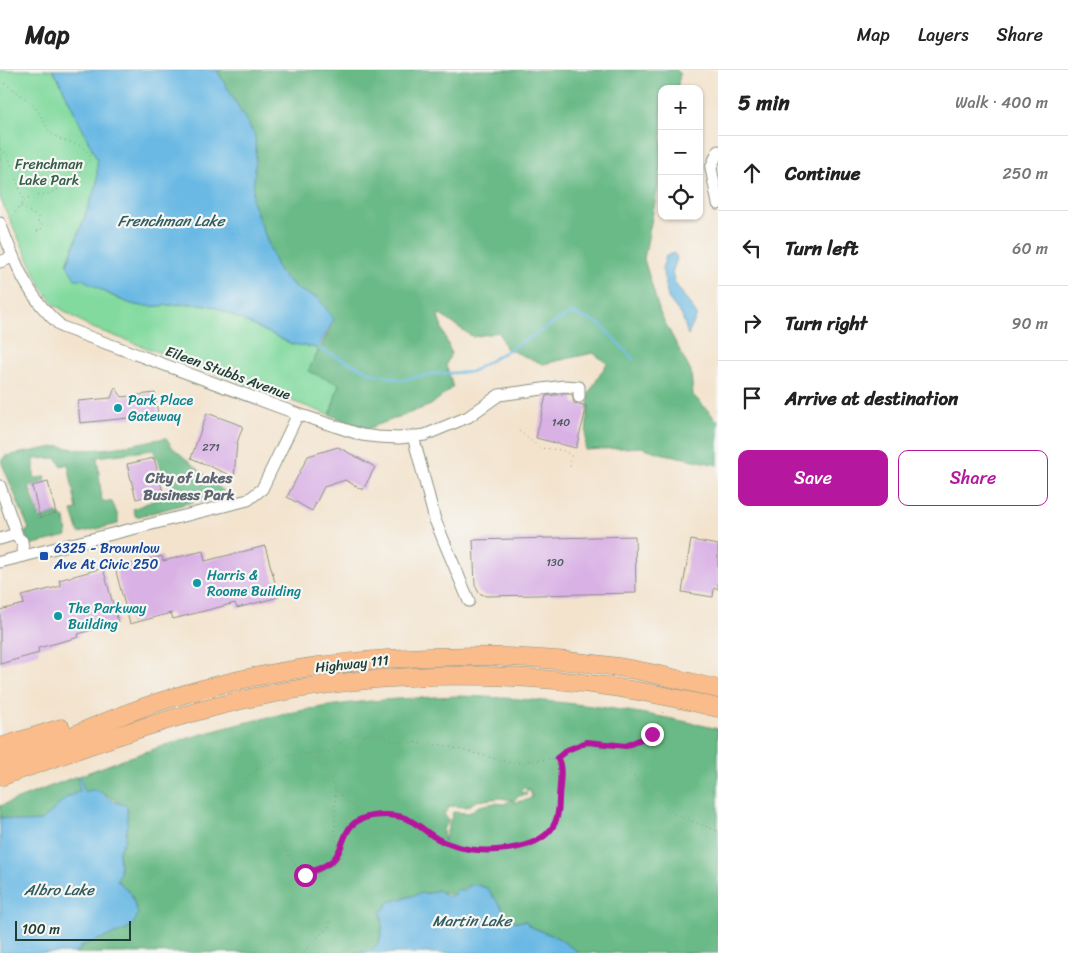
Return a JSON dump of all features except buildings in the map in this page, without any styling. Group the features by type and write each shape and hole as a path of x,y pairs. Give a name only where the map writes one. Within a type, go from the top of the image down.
{"highway":[{"name":"Highway 111","path":"0,765 85,729 165,700 232,682 277,673 371,661 425,658 508,658 563,661 619,667 676,678 718,689"},
{"name":"Highway 111","path":"0,777 88,746 195,712 250,698 345,682 449,676 504,676 567,681 672,696 718,708"},
{"path":"676,678 718,682"},
{"path":"0,747 110,712 165,700"},
{"path":"0,788 88,746"}],"street":[{"path":"718,151 711,168 718,204"},
{"name":"Eileen Stubbs Avenue","path":"0,223 25,284 37,302 62,327 298,414 362,435 399,438 425,435 468,417 499,395 564,386 579,387 579,397"},
{"path":"0,262 13,256"},
{"path":"0,562 23,554 255,496 266,482 298,414"},
{"path":"413,436 435,520 469,601"},
{"path":"0,486 17,536 22,541 23,554"},
{"path":"0,539 17,536"}],"path":[{"path":"0,81 17,92 39,113 45,126 55,137 88,150 91,158 70,185 23,200"},
{"path":"0,149 8,155 23,200 13,216"},
{"path":"21,206 39,218 38,222 43,226 40,231 37,231"},
{"path":"519,430 540,448 562,450 571,455 570,468"},
{"path":"229,797 244,784 253,770 280,757 332,751 336,746 356,734 363,736 372,733 395,741 442,745 512,763 557,758 567,750 587,742 626,746 652,734 672,696"},
{"path":"631,743 633,750 629,772 673,814 718,831"},
{"path":"317,753 319,763 328,772 334,789 335,832 338,850"},
{"path":"280,842 297,868 305,875 327,864 338,850 345,831 367,818 395,814 405,816 445,843 457,847 496,851 530,843 548,833 554,826 559,809 560,768 557,758"},
{"path":"334,789 367,818"},
{"path":"305,953 309,943 328,929 331,920"}],"green space":[{"name":"Frenchman Lake Park","path":"0,70 52,70 59,80 97,159 97,183 67,264 103,291 125,302 145,306 197,304 215,307 292,344 318,348 317,350 339,384 330,415 90,327 55,305 42,288 0,198"},
{"path":"217,70 677,70 680,74 678,85 658,85 658,187 644,259 660,313 691,372 693,395 718,421 718,465 660,453 641,447 585,450 589,393 607,363 593,353 543,364 505,348 499,332 473,337 439,314 438,317 451,353 446,365 453,387 431,405 367,429 330,415 339,384 308,371 330,329 318,298 299,290 279,272 252,201 256,157 255,136"},
{"path":"166,438 173,448 226,493 136,517 133,509 172,493 153,450 97,457 102,501 112,502 118,516 118,524 79,533 72,511 77,510 68,464 61,466 57,458 34,459 34,478 46,477 45,482 29,486 40,519 56,513 65,518 67,536 30,545 24,533 29,529 1,461 5,456 60,446 86,450"},
{"path":"459,696 558,702 622,710 718,729 718,953 579,953 558,938 529,926 526,921 517,922 510,919 487,888 473,884 456,893 449,894 437,890 404,898 390,905 381,913 382,931 377,945 372,950 362,952 74,953 80,950 81,946 129,928 138,914 131,894 117,880 120,867 119,850 125,840 127,807 101,792 91,790 85,792 81,786 80,791 66,798 42,821 24,822 0,817 0,806 77,776 80,784 79,776 166,745 255,720 351,703","holes":["523,788 526,788 527,792 529,788 532,797 527,800 513,801 519,796 527,795 525,792 520,793","500,798 512,800 504,804 495,803 479,806 469,813 453,812 444,841 443,829 449,821 444,814 449,808 447,806 467,807 476,801"]}],"water":[{"name":"Frenchman Lake","path":"52,70 217,70 255,136 256,157 252,201 279,272 299,290 318,298 334,319 318,348 292,344 215,307 197,304 134,305 82,279 75,279 67,265 97,183 97,159 59,80"},
{"path":"674,253 677,258 672,273 675,283 697,315 688,335 682,316 668,298 662,268 666,256"},
{"name":"Albro Lake","path":"79,776 85,792 90,790 98,791 115,802 127,806 125,840 119,850 120,872 117,880 131,894 138,914 134,923 126,930 81,946 74,953 0,953 0,817 24,822 42,821 66,798 80,791 77,777"},
{"name":"Martin Lake","path":"473,884 487,888 510,919 517,922 526,921 529,926 558,938 579,953 355,953 371,950 378,944 382,928 381,913 389,902 423,893 428,894 438,890 446,896 452,896 458,889 462,891"}],"waterway":[{"path":"318,348 372,373 402,380 432,374 471,372 571,313 600,324 633,359"}],"place":[{"name":"Park Place Gateway","path":"118,408"},
{"name":"6325 - Brownlow Ave At Civic 250","path":"44,556"},
{"name":"Harris & Roome Building","path":"197,583"},
{"name":"The Parkway Building","path":"58,616"}],"district":[{"name":"City of Lakes Business Park","path":"189,486"}],"route":[{"path":"305,875 333,860 338,853 345,831 370,817 395,814 405,816 445,843 474,850 496,851 530,843 548,833 554,826 559,809 558,780 560,768 557,758 567,750 587,742 626,746 652,734"}]}
